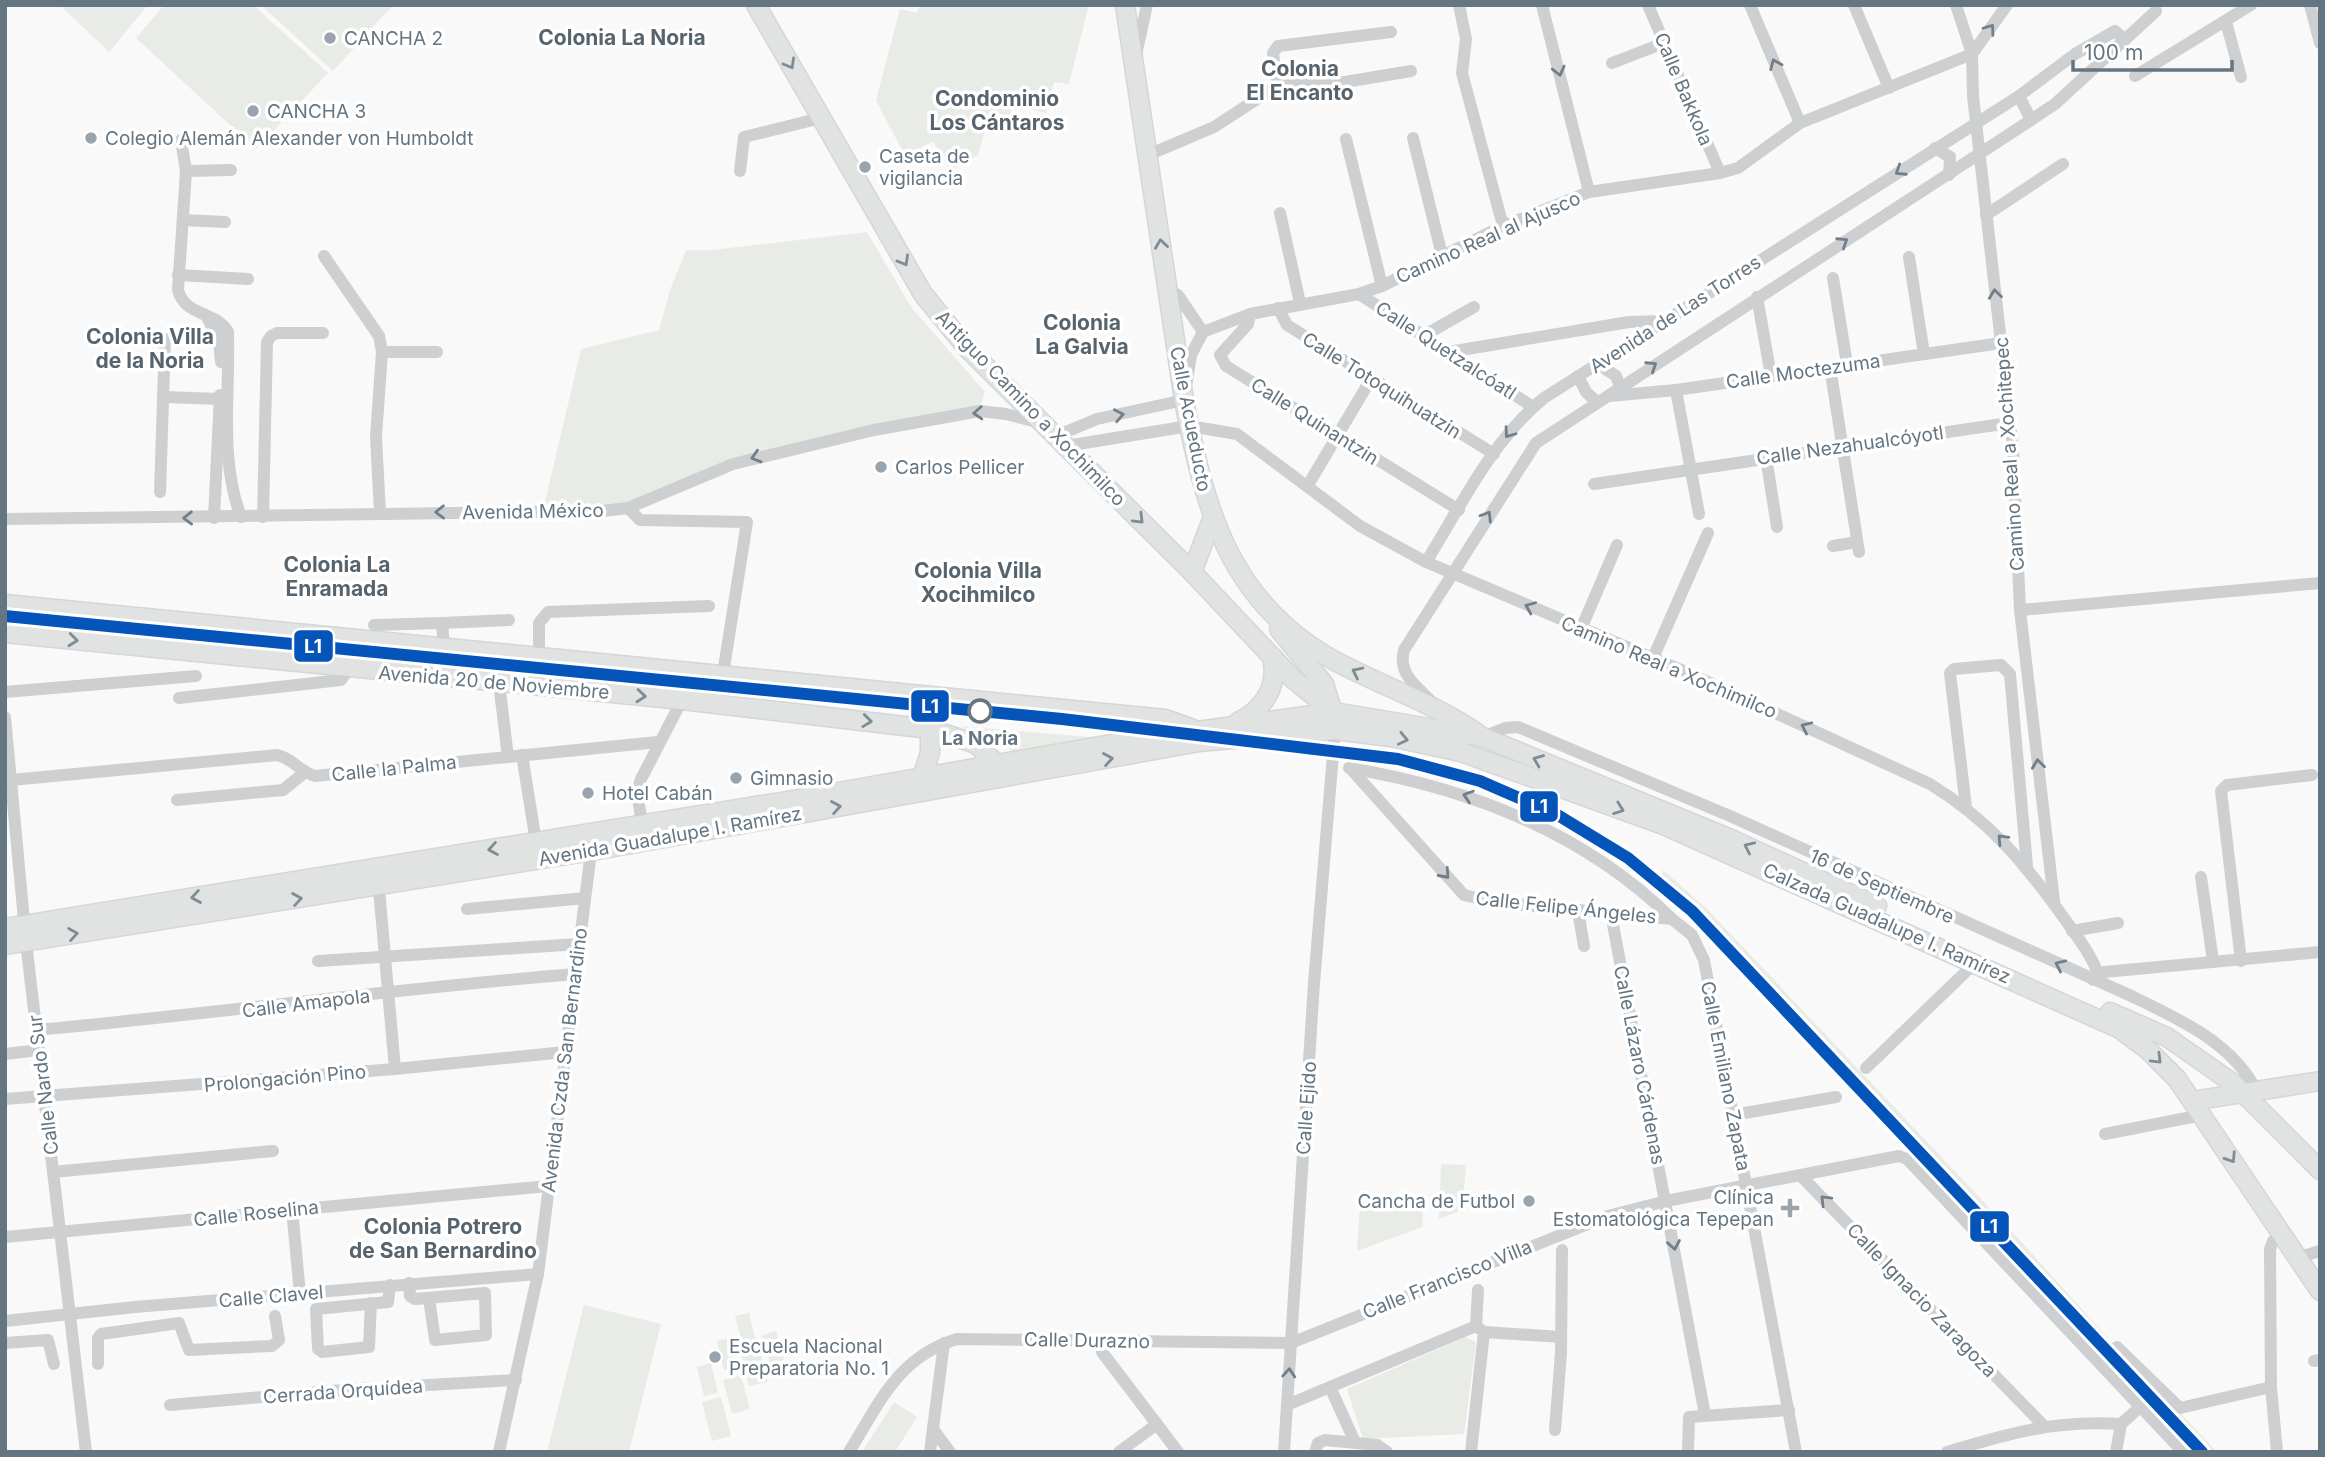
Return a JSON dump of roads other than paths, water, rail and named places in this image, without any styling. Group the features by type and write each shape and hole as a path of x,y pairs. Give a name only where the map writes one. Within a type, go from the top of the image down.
{"main road":[{"name":"Antiguo Camino a Xochimilco","path":"756,5 923,295 967,348 1192,572 1335,721"},
{"name":"Calle Acueducto","path":"1125,5 1184,400 1213,517 1239,570 1269,614 1334,660 1439,709 1483,737"},
{"path":"1192,572 1213,517"},
{"name":"Avenida 20 de Noviembre","path":"5,604 1165,719 1196,730"},
{"path":"1269,614 1289,645 1324,684 1335,721"},
{"name":"Avenida 20 de Noviembre","path":"5,633 682,700 930,729 976,744 1003,770"},
{"path":"1232,725 1262,705 1275,671 1272,657"},
{"name":"Avenida Guadalupe I. Ramírez","path":"5,928 25,933 379,886 593,842 1003,770 1196,730 1232,725 1335,721"},
{"name":"Avenida Guadalupe I. Ramírez","path":"5,945 25,933 377,867 536,842 593,842 642,824 922,777 1003,770 1335,721"},
{"name":"Calzada Guadalupe I. Ramírez","path":"1335,721 1483,737 1731,839 2168,1037 2252,1094 2320,1170"},
{"name":"Calzada Guadalupe I. Ramírez","path":"1335,721 1489,760 1661,824 1976,962 2120,1029 2158,1059 2197,1108 2320,1292"},
{"path":"922,777 930,753 930,729"},
{"path":"2197,1108 2252,1094 2320,1082"}],"street":[{"path":"1134,66 1147,5"},
{"path":"1459,5 1467,48 1462,73 1503,226"},
{"path":"1542,5 1589,192"},
{"name":"Calle Bakkola","path":"1648,5 1720,173"},
{"path":"1750,5 1800,123"},
{"path":"1854,5 1889,88"},
{"name":"Camino Real a Xochitepec","path":"1956,5 1972,54 1973,96 1978,121 2009,423 2020,610 2054,905"},
{"path":"1972,54 2007,5"},
{"path":"2135,76 2252,5"},
{"path":"2310,5 2320,43"},
{"name":"Avenida de Las Torres","path":"1439,709 1405,674 1401,660 1451,574 1536,443 2055,104 2156,11"},
{"path":"2227,22 2241,77"},
{"name":"Avenida de Las Torres","path":"1426,562 1494,454 1520,418 1533,407 2019,96 2092,42 2115,31 2125,40"},
{"path":"1277,86 1273,53 1278,46 1391,32"},
{"path":"1612,63 1664,43"},
{"name":"Camino Real al Ajusco","path":"1203,332 1250,314 1359,294 1381,286 1503,226 1589,192 1738,168 1800,123 1972,54"},
{"path":"1148,155 1214,127 1277,86 1345,82 1410,71"},
{"path":"2019,96 2031,120"},
{"path":"740,171 744,136 821,118"},
{"path":"1413,138 1442,255"},
{"path":"1346,139 1381,286"},
{"path":"181,140 186,171 178,275 180,300 207,317 223,323 228,332 224,377 223,466 214,518"},
{"path":"1935,148 1950,157 1949,174"},
{"path":"1986,215 2063,164"},
{"path":"186,171 231,170"},
{"path":"1280,214 1300,303"},
{"path":"183,220 225,222"},
{"path":"324,256 379,336 382,352 376,437 380,513"},
{"path":"1909,257 1924,354"},
{"path":"178,275 248,279"},
{"path":"1833,278 1847,365"},
{"path":"1056,435 1097,419 1184,400 1191,355 1203,332 1178,295 1168,290"},
{"name":"Calle Quetzalcóatl","path":"1359,294 1533,407"},
{"path":"1757,297 1771,376"},
{"path":"1423,336 1474,307"},
{"name":"Calle Totoquihuatzin","path":"1278,308 1287,325 1494,454"},
{"name":"Calle Quinantzin","path":"1250,314 1248,324 1220,355 1221,360 1459,510"},
{"path":"1449,352 1629,322 1664,321"},
{"path":"262,517 268,342 271,336 277,333 323,333"},
{"path":"160,492 165,339"},
{"name":"Calle Moctezuma","path":"1601,399 2001,343"},
{"path":"382,352 438,352"},
{"path":"1598,364 1616,376 1620,387"},
{"path":"1830,367 1858,547 1833,546"},
{"path":"1578,376 1586,392 1601,399"},
{"path":"224,377 220,399 224,427"},
{"path":"1308,485 1371,379"},
{"path":"1676,390 1699,513"},
{"path":"163,397 220,399"},
{"name":"Avenida México","path":"5,519 214,518 628,508 733,464 874,430 980,411 1006,414 1056,435"},
{"name":"Calle Nezahualcóyotl","path":"1594,484 1842,445 2009,423"},
{"name":"Camino Real a Xochimilco","path":"1056,435 1189,426 1237,434 1360,526 1426,562 1653,658 1930,784 1966,807 2027,866 2073,931 2096,977"},
{"path":"1766,457 1777,527"},
{"path":"223,466 241,517"},
{"path":"628,508 640,520 747,523 723,674"},
{"path":"1653,658 1708,533"},
{"path":"1581,629 1617,545"},
{"path":"2020,610 2320,583"},
{"path":"539,657 538,624 548,612 709,606"},
{"path":"374,625 509,620"},
{"path":"442,623 444,647"},
{"path":"1966,807 1950,673 1954,669 2001,665 2010,674 2027,866"},
{"path":"179,698 341,680 349,668"},
{"path":"5,692 196,676"},
{"path":"499,683 508,757"},
{"path":"642,824 637,792 659,742 682,700"},
{"name":"Calle Nardo Sur","path":"5,717 25,933 86,1452"},
{"name":"Calle Ejido","path":"1284,1452 1335,721"},
{"name":"16 de Septiembre","path":"1483,737 1505,727 1518,727 1730,816 2096,977 2191,1027 2238,1062 2252,1094"},
{"name":"Calle la Palma","path":"9,777 277,755 286,757 304,773 315,776 659,742"},
{"path":"522,755 536,842"},
{"path":"1331,765 1393,776 1491,803 1559,836 1612,870 1672,919"},
{"name":"Calle Felipe Ángeles","path":"1350,768 1464,895 1494,902 1672,919 1692,935 1700,948"},
{"path":"177,800 283,790 304,773"},
{"path":"2241,961 2222,787 2312,775"},
{"name":"Avenida Czda San Bernardino","path":"499,1452 538,1274 593,842"},
{"path":"377,867 395,1069"},
{"path":"2202,877 2213,961"},
{"path":"467,909 585,898"},
{"path":"1578,911 1584,946"},
{"name":"Calle Lázaro Cárdenas","path":"1611,914 1705,1415"},
{"path":"2073,931 2118,923"},
{"path":"318,961 579,944"},
{"name":"Calle Emiliano Zapata","path":"1700,948 1797,1452"},
{"path":"2096,977 2213,961 2241,961 2320,952"},
{"path":"1866,1068 1976,962"},
{"name":"Calle Amapola","path":"36,1030 214,1014 389,992 576,974"},
{"path":"5,1054 39,1050"},
{"name":"Prolongación Pino","path":"5,1099 395,1069 565,1052"},
{"path":"1733,1115 1836,1097"},
{"path":"2105,1134 2197,1108"},
{"path":"53,1172 273,1152"},
{"name":"Calle Francisco Villa","path":"1291,1343 1572,1230 1666,1201 1892,1157 1907,1159 2141,1406"},
{"name":"Calle Ignacio Zaragoza","path":"1801,1176 2043,1425"},
{"name":"Calle Roselina","path":"5,1237 548,1186"},
{"path":"292,1209 300,1294"},
{"path":"2277,1452 2271,1387 2270,1249 2273,1241 2281,1235"},
{"path":"1555,1430 1561,1337 1562,1250"},
{"path":"2297,1258 2320,1251"},
{"name":"Calle Clavel","path":"5,1321 135,1307 538,1274"},
{"path":"409,1283 412,1298 485,1293 486,1335 435,1340 429,1298"},
{"path":"372,1303 369,1348 322,1352 318,1349 316,1309 372,1303 388,1302 390,1285"},
{"path":"1471,1452 1480,1329 1478,1290"},
{"path":"135,1307 136,1329"},
{"path":"98,1364 99,1335 179,1323 184,1329 187,1345 195,1351 272,1346 279,1340 275,1316"},
{"path":"1287,1405 1480,1329 1561,1337"},
{"name":"Calle Durazno","path":"849,1452 895,1378 916,1357 944,1343 973,1338 1291,1343"},
{"path":"5,1343 48,1340 54,1364"},
{"path":"1101,1341 1102,1352 1178,1452"},
{"path":"929,1452 944,1343"},
{"path":"2117,1346 2180,1408 2271,1387"},
{"name":"Cerrada Orquídea","path":"170,1405 343,1390 516,1380"},
{"path":"1330,1387 1355,1442"},
{"path":"2116,1452 2121,1424 2141,1406 2183,1452"},
{"path":"1688,1452 1689,1417 1789,1410"},
{"path":"1947,1452 2043,1425 2088,1422 2121,1424"},
{"path":"1119,1452 1157,1424"},
{"path":"933,1429 950,1452"},
{"path":"1315,1452 1318,1443 1325,1440 1377,1445 1387,1452"}],"place":[{"name":"CANCHA 2","path":"330,38"},
{"name":"CANCHA 3","path":"253,111"},
{"name":"Colegio Alemán Alexander von Humboldt","path":"91,138"},
{"name":"Caseta de vigilancia","path":"865,167"},
{"name":"Carlos Pellicer","path":"881,467"},
{"name":"La Noria","path":"980,711"},
{"name":"Gimnasio","path":"736,778"},
{"name":"Hotel Cabán","path":"588,793"},
{"name":"Cancha de Futbol","path":"1529,1201"},
{"name":"Clínica Estomatológica Tepepan","path":"1790,1208"},
{"name":"Escuela Nacional Preparatoria No. 1","path":"715,1357"}],"district":[{"name":"Colonia La Noria","path":"622,38"},
{"name":"Colonia El Encanto","path":"1300,81"},
{"name":"Condominio Los Cántaros","path":"997,111"},
{"name":"Colonia La Galvia","path":"1082,335"},
{"name":"Colonia Villa de la Noria","path":"150,349"},
{"name":"Colonia La Enramada","path":"337,577"},
{"name":"Colonia Villa Xocihmilco","path":"978,583"},
{"name":"Colonia Potrero de San Bernardino","path":"443,1239"}]}
